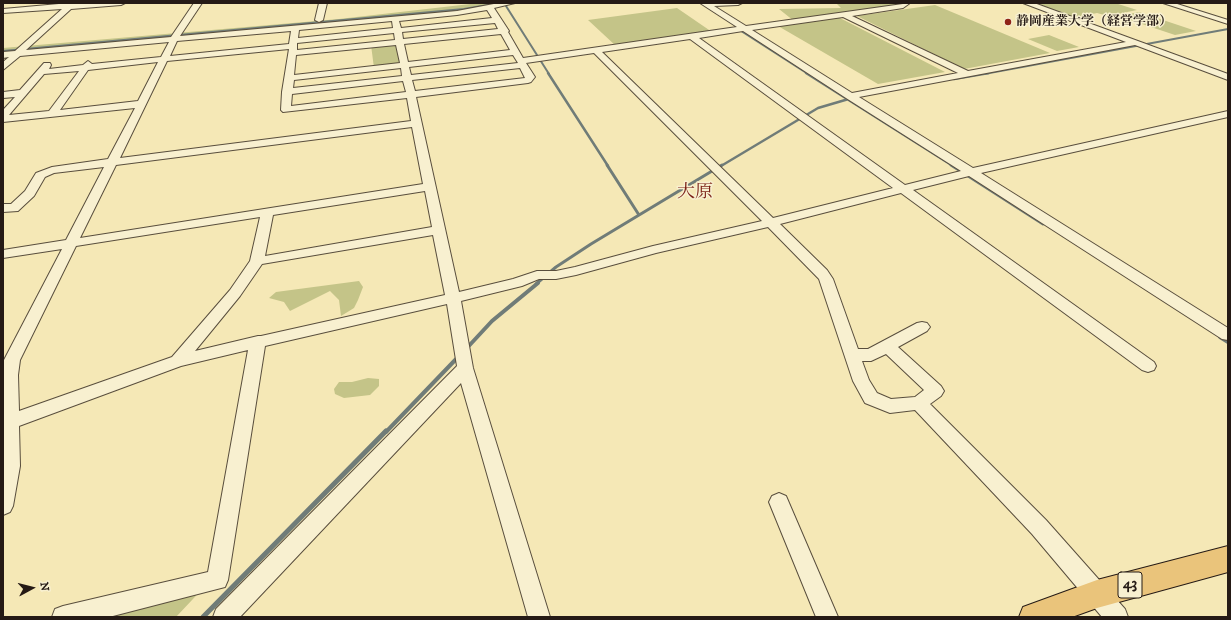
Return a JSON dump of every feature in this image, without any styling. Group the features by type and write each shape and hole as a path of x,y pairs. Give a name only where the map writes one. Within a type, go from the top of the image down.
{"main road":[{"name":"43","path":"1034,617 1097,594 1228,559"}],"street":[{"path":"3,11 71,5 121,3"},
{"path":"3,506 10,466 7,423 10,375 7,363 71,244 175,38 198,3"},
{"path":"319,20 323,3"},
{"path":"3,55 19,51 58,50 175,38 395,19 490,8 511,3"},
{"path":"705,4 738,3"},
{"path":"287,92 522,63 596,50 903,6 906,3"},
{"path":"1027,3 1228,76"},
{"path":"1166,3 1228,22"},
{"path":"705,4 1228,335"},
{"path":"3,67 71,5"},
{"path":"295,28 286,110 528,80 530,77 515,52 505,31 490,8"},
{"path":"845,15 965,73"},
{"path":"395,19 453,298 465,368 539,617"},
{"path":"41,72 292,47 398,30 498,20"},
{"path":"292,47 329,61 369,57 400,41 439,49 473,45 505,31"},
{"path":"693,36 1148,366"},
{"path":"852,97 965,73 1135,42"},
{"path":"52,114 84,67 110,45"},
{"path":"289,78 329,61 369,57 405,64 439,49 473,45 515,52"},
{"path":"3,118 58,50"},
{"path":"596,50 822,273 826,279 861,381 871,398 890,406 919,403 935,391 887,346"},
{"path":"3,95 23,93"},
{"path":"3,118 141,104"},
{"path":"7,423 178,361 258,341 453,298 517,282 537,275 556,275 576,271 653,250 772,222 970,172 1228,114"},
{"path":"3,216 8,208 30,192 40,176 52,170 417,123"},
{"path":"3,254 429,188"},
{"path":"178,361 235,293 257,261 267,213"},
{"path":"257,261 438,230"},
{"path":"852,355 871,355 922,327"},
{"path":"63,617 217,580 258,341"},
{"path":"224,617 465,368"},
{"path":"919,403 1039,527 1117,617"},
{"path":"779,502 827,617"}],"green space":[{"path":"479,3 509,3 477,10 3,55 3,48 339,19"},
{"path":"836,3 901,3 899,6 794,21 779,9 841,8"},
{"path":"1036,3 1115,3 1137,10 1108,16 1097,13 1074,18"},
{"path":"935,5 1050,53 964,69 857,16"},
{"path":"677,8 712,32 616,46 588,20"},
{"path":"1139,12 1196,31 1175,35 1118,16"},
{"path":"838,17 945,72 878,84 778,26"},
{"path":"1049,35 1079,47 1057,51 1028,39"},
{"path":"400,41 405,64 374,68 371,45"},
{"path":"359,281 363,287 354,308 341,316 339,300 330,291 290,311 284,302 269,298 276,292"},
{"path":"368,378 379,379 379,386 370,395 344,398 335,394 334,389 339,382 352,382"},
{"path":"209,582 176,617 73,617"}],"waterway":[{"path":"3,51 464,9 500,3"},
{"path":"506,6 549,74"},
{"path":"738,29 808,74"},
{"path":"984,74 1228,29"},
{"path":"548,73 608,166"},
{"path":"806,73 848,99"},
{"path":"954,79 989,73"},
{"path":"848,99 852,98"},
{"path":"721,166 818,108 848,99"},
{"path":"848,99 953,166"},
{"path":"607,165 639,215"},
{"path":"536,284 556,267 591,244 722,165"},
{"path":"951,165 1043,224"},
{"path":"466,349 492,321 538,283"},
{"path":"1220,337 1228,342"},
{"path":"386,432 459,356"},
{"path":"203,617 386,431"}],"place":[{"name":"静岡産業大学（経営学部）","path":"1008,22"}],"district":[{"name":"大原","path":"695,193"}]}
